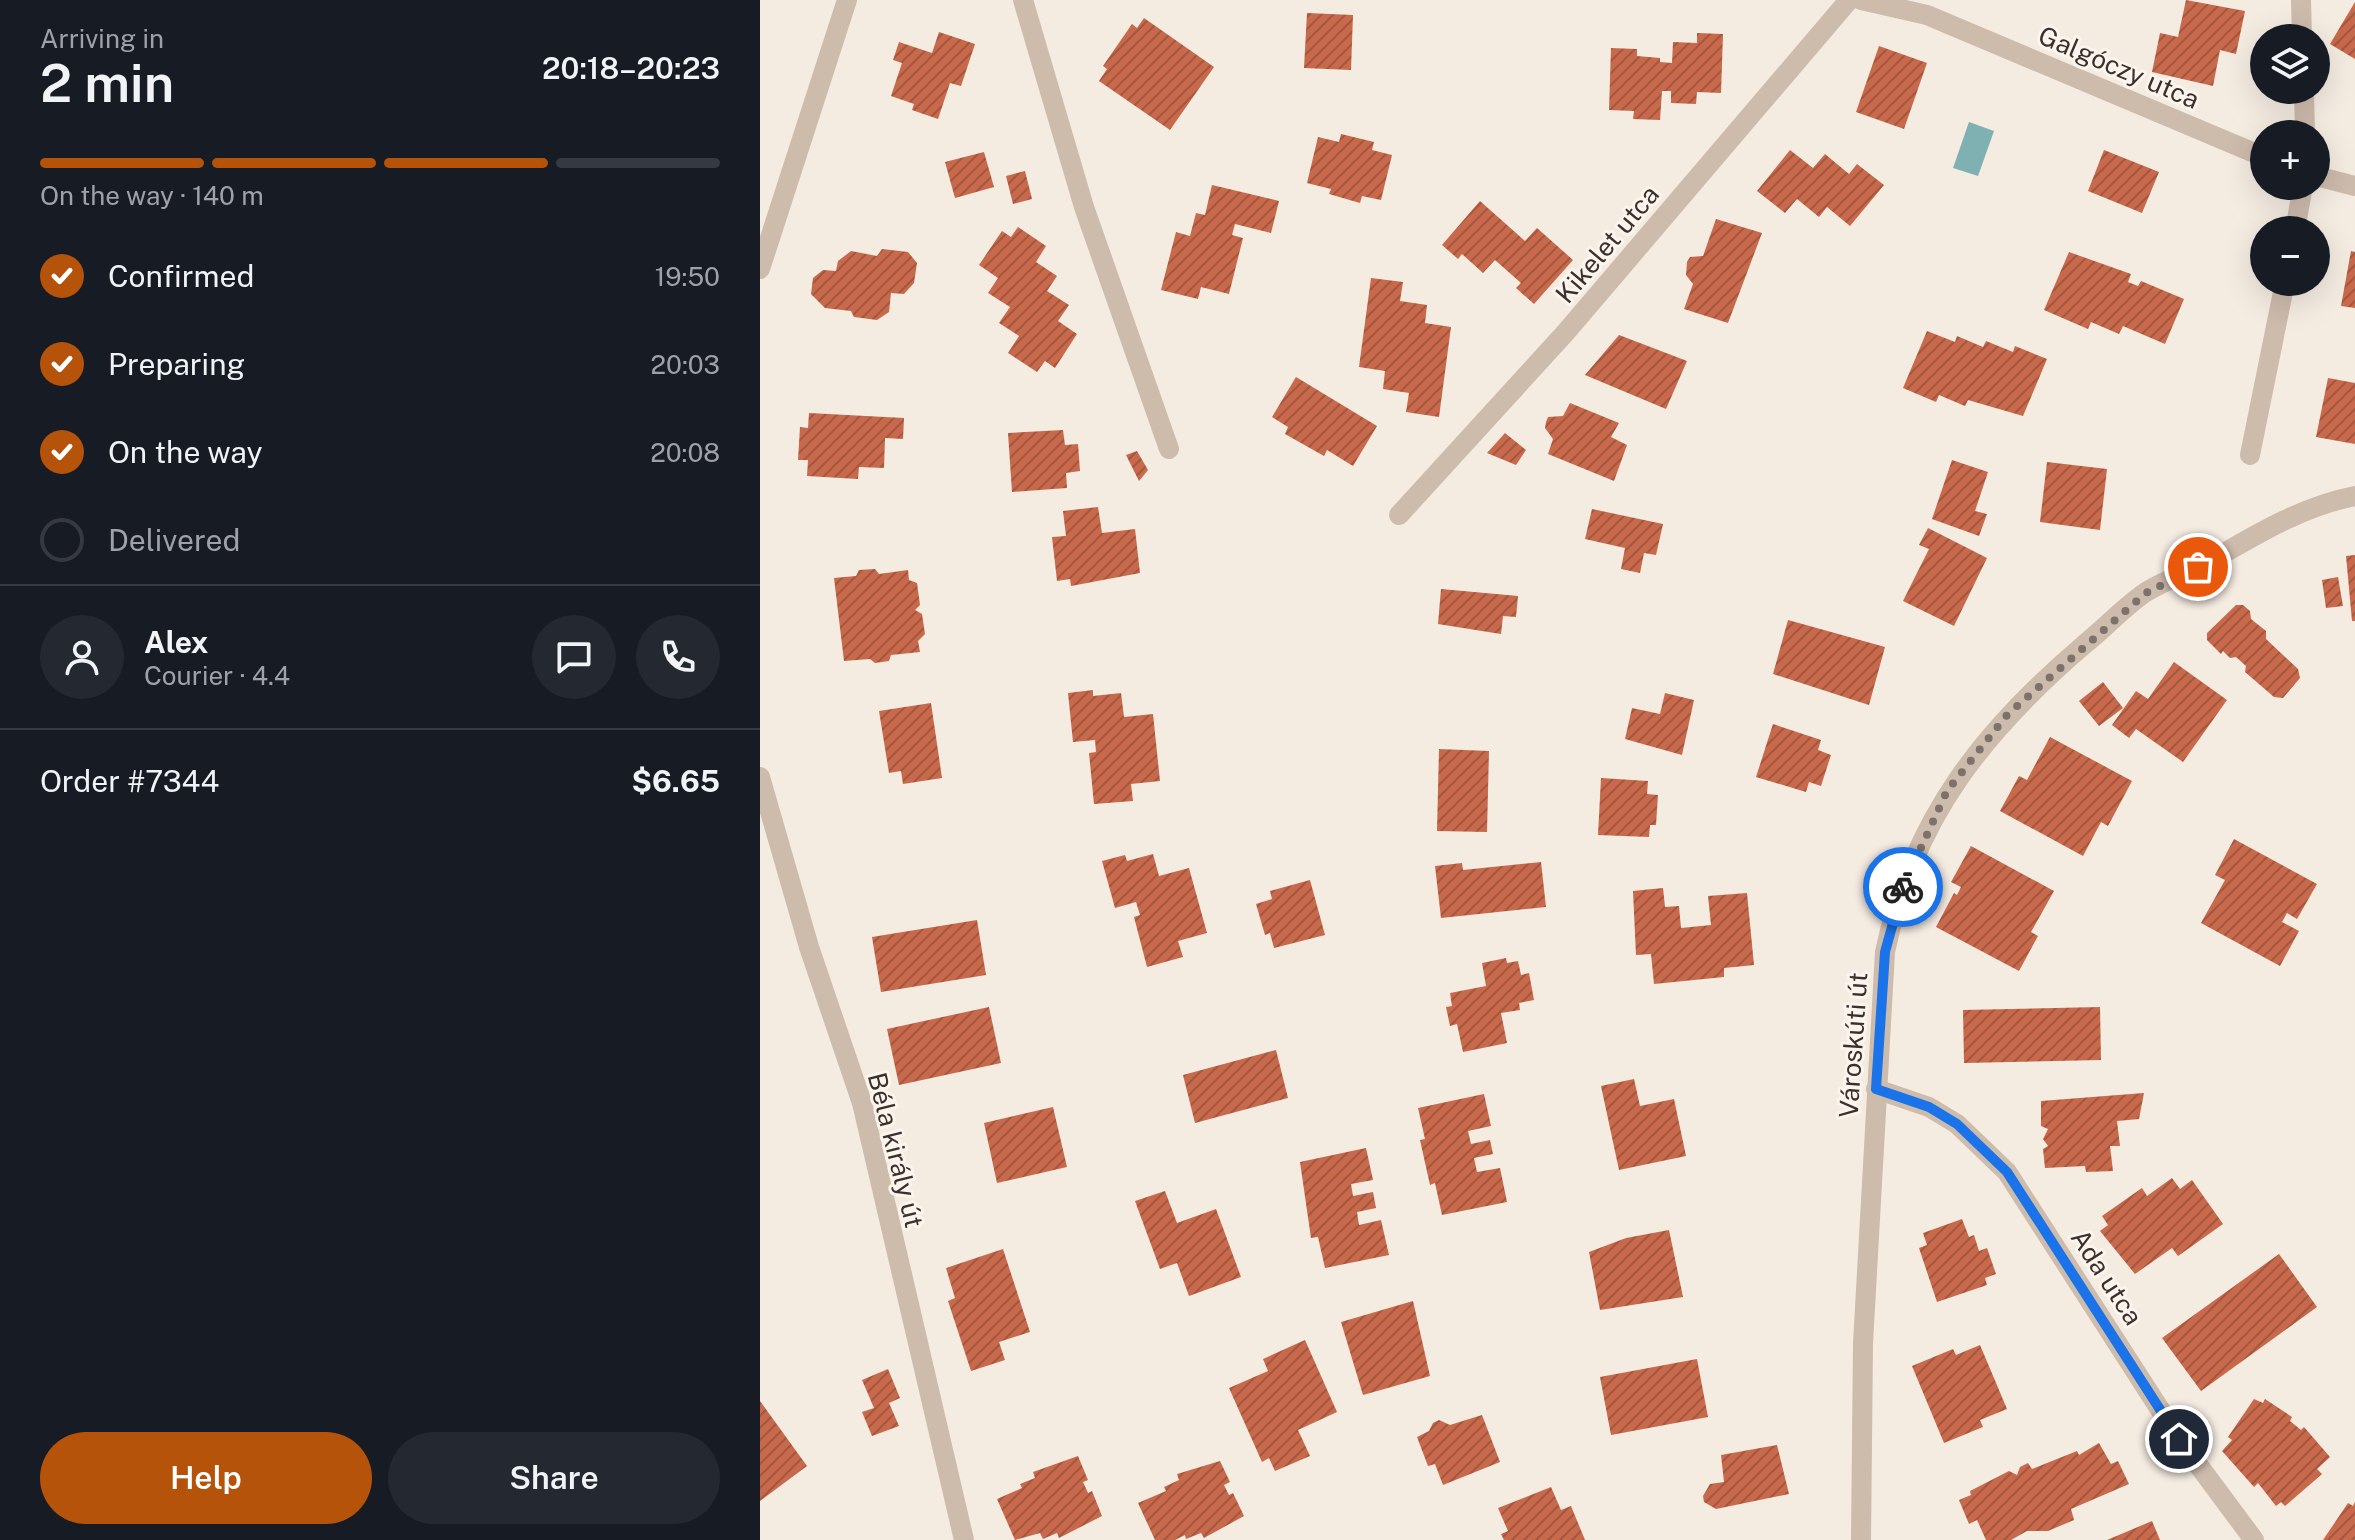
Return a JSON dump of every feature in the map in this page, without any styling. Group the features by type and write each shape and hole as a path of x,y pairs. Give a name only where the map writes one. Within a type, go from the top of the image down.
{"street":[{"path":"760,269 847,0"},
{"path":"1023,0 1084,207 1169,449"},
{"name":"Kikelet utca","path":"1399,515 1566,332 1849,0"},
{"name":"Galgóczy utca","path":"1861,0 1927,15 2250,151"},
{"path":"2301,0 2302,24"},
{"path":"2330,180 2355,186"},
{"path":"2250,455 2282,296"},
{"name":"Városkúti út","path":"1861,1540 1863,1343 1885,952 1893,913 1936,813 1974,754 2007,715 2146,593 2271,525 2335,500 2355,496"},
{"name":"Béla király út","path":"760,777 809,947 862,1103 964,1540"},
{"name":"Ada utca","path":"1876,1089 1929,1107 1957,1124 2007,1172 2179,1439 2254,1540"}],"water":[{"path":"1969,122 1994,131 1978,176 1953,168"}],"building":[{"path":"2186,0 2245,11 2236,54 2220,50 2213,86 2152,72 2160,33 2178,37"},
{"path":"2355,2 2355,59 2330,44"},
{"path":"1307,13 1353,15 1351,70 1304,68"},
{"path":"1144,18 1214,67 1170,130 1099,81 1107,69 1103,66 1132,24 1137,28"},
{"path":"939,32 975,44 961,86 950,83 938,119 912,110 914,104 891,96 902,63 893,60 899,42 932,53"},
{"path":"1697,33 1723,34 1721,93 1697,92 1696,104 1671,103 1671,91 1662,91 1660,120 1633,119 1634,111 1609,110 1611,48 1637,49 1637,56 1660,58 1660,62 1672,63 1673,42 1697,43"},
{"path":"1879,46 1927,63 1904,129 1856,112"},
{"path":"1341,134 1374,142 1372,150 1392,155 1381,200 1362,196 1360,203 1329,194 1331,189 1307,183 1318,137 1339,142"},
{"path":"1790,150 1813,168 1825,154 1849,174 1857,164 1884,185 1850,226 1827,207 1819,217 1797,199 1785,213 1757,191"},
{"path":"2104,150 2159,172 2142,213 2088,191"},
{"path":"984,152 994,187 955,198 945,162"},
{"path":"1025,171 1032,199 1013,204 1006,176"},
{"path":"1212,185 1279,201 1271,233 1235,224 1232,235 1243,238 1229,294 1201,287 1198,299 1161,290 1176,232 1190,236 1196,213 1205,215"},
{"path":"1480,201 1525,241 1537,228 1573,260 1534,304 1516,288 1521,283 1495,260 1483,273 1462,254 1458,259 1442,245"},
{"path":"1716,219 1762,233 1728,323 1684,309 1693,284 1686,275 1687,262 1690,257 1703,256"},
{"path":"1018,227 1046,246 1036,262 1057,276 1047,291 1069,305 1058,321 1077,334 1055,368 1045,361 1037,372 1008,353 1019,336 999,323 1010,307 988,293 998,278 979,265 1002,231 1011,237"},
{"path":"882,249 908,252 917,263 914,283 904,294 891,293 889,312 877,320 854,317 851,311 825,308 811,294 813,278 823,270 836,271 838,261 851,251 877,256"},
{"path":"2351,251 2355,252 2355,308 2341,306"},
{"path":"2069,252 2131,274 2128,282 2138,286 2141,281 2184,299 2165,344 2123,326 2119,334 2091,322 2088,329 2044,310"},
{"path":"1371,278 1403,282 1400,301 1427,305 1425,323 1451,327 1439,417 1406,412 1409,393 1383,389 1385,371 1359,367"},
{"path":"1927,331 1955,342 1957,336 1983,347 1986,341 2013,352 2015,346 2047,359 2023,416 1968,400 1965,406 1939,395 1936,402 1903,388"},
{"path":"1619,335 1687,361 1666,409 1585,375"},
{"path":"1296,377 1377,426 1353,466 1327,450 1324,456 1285,434 1288,427 1272,417"},
{"path":"2328,378 2355,383 2355,444 2316,437"},
{"path":"1570,403 1619,423 1611,437 1627,445 1614,481 1548,454 1553,439 1545,428 1548,417 1563,416"},
{"path":"809,413 904,418 903,439 885,438 884,468 859,467 858,479 807,476 808,460 798,460 800,427 808,428"},
{"path":"1063,430 1065,445 1078,444 1080,471 1066,473 1067,488 1012,492 1008,433"},
{"path":"1505,433 1526,450 1516,465 1487,453"},
{"path":"1137,451 1148,470 1139,481 1126,455"},
{"path":"1952,460 1988,472 1975,511 1987,514 1979,536 1932,519"},
{"path":"2047,462 2107,469 2100,530 2040,522"},
{"path":"1098,507 1102,533 1135,529 1140,573 1071,586 1070,579 1057,581 1052,537 1066,536 1063,511"},
{"path":"1592,509 1663,524 1656,555 1644,553 1640,573 1621,569 1625,548 1585,539"},
{"path":"1928,528 1987,558 1954,626 1903,601 1929,549 1919,545"},
{"path":"2355,555 2355,621 2352,621 2346,556"},
{"path":"875,569 879,574 908,570 909,580 917,583 920,605 915,610 922,614 925,634 918,641 920,652 891,655 889,661 875,663 870,659 844,661 834,578 856,576 859,570"},
{"path":"2338,577 2343,606 2326,608 2322,580"},
{"path":"1441,589 1518,596 1516,617 1503,616 1501,634 1438,624"},
{"path":"2236,605 2243,605 2250,611 2251,619 2266,631 2266,639 2298,669 2300,678 2283,698 2274,697 2245,672 2246,666 2236,657 2230,658 2223,651 2221,654 2207,640 2207,633"},
{"path":"1788,620 1885,647 1869,705 1773,674"},
{"path":"2174,662 2227,700 2183,762 2136,729 2129,738 2112,725 2136,691 2148,699"},
{"path":"2103,682 2123,708 2099,726 2079,701"},
{"path":"1093,690 1093,696 1121,693 1124,717 1153,714 1160,781 1131,784 1133,801 1094,804 1089,753 1096,752 1095,740 1073,742 1068,693"},
{"path":"1665,693 1694,700 1682,755 1625,739 1632,708 1660,714"},
{"path":"931,703 942,778 903,784 901,771 889,773 879,711"},
{"path":"1773,724 1821,740 1818,750 1831,755 1821,786 1809,782 1806,792 1756,777"},
{"path":"2050,737 2132,781 2108,826 2101,822 2083,856 2000,811 2019,776 2027,780"},
{"path":"1439,749 1489,751 1487,832 1437,831"},
{"path":"1601,778 1648,781 1647,794 1658,795 1656,825 1650,825 1649,837 1598,835"},
{"path":"2234,839 2317,884 2297,919 2287,913 2282,922 2299,931 2280,966 2201,923 2225,880 2215,875"},
{"path":"1971,846 2054,891 2031,932 2038,936 2019,971 1936,927 1954,893 1957,895 1961,887 1951,882"},
{"path":"1153,854 1159,876 1189,868 1207,933 1178,941 1183,957 1147,967 1134,917 1140,915 1136,902 1115,908 1102,861 1125,855 1127,861"},
{"path":"1541,862 1546,907 1441,918 1435,866 1462,863 1463,870"},
{"path":"1310,880 1325,935 1274,948 1270,933 1265,935 1256,904 1272,899 1270,891"},
{"path":"1663,888 1665,907 1679,906 1681,928 1711,925 1708,896 1747,893 1754,965 1724,968 1724,977 1654,984 1651,954 1636,955 1633,891"},
{"path":"977,920 986,975 881,992 872,937"},
{"path":"1506,958 1507,963 1518,961 1521,975 1529,973 1534,1000 1519,1003 1520,1010 1501,1013 1507,1043 1463,1052 1457,1024 1450,1026 1446,1007 1452,1006 1450,993 1486,986 1482,963"},
{"path":"989,1007 1001,1063 899,1085 887,1029"},
{"path":"2100,1007 2101,1060 1964,1063 1963,1010"},
{"path":"1276,1050 1288,1098 1195,1123 1183,1075"},
{"path":"1634,1079 1640,1106 1674,1099 1686,1156 1619,1170 1601,1086"},
{"path":"2144,1093 2139,1119 2117,1121 2120,1146 2110,1146 2113,1171 2086,1172 2085,1166 2045,1168 2043,1149 2048,1146 2043,1139 2048,1129 2041,1126 2041,1101"},
{"path":"1484,1094 1491,1126 1468,1131 1471,1144 1490,1140 1493,1154 1474,1158 1477,1172 1500,1168 1507,1202 1442,1215 1435,1183 1430,1185 1420,1140 1425,1139 1418,1108"},
{"path":"1053,1107 1067,1167 997,1183 984,1123"},
{"path":"1366,1148 1373,1180 1351,1184 1353,1196 1373,1192 1376,1208 1357,1212 1359,1225 1381,1220 1389,1255 1325,1268 1318,1237 1311,1238 1300,1162"},
{"path":"2172,1178 2180,1189 2192,1180 2223,1224 2178,1256 2172,1248 2135,1274 2100,1231 2108,1225 2102,1216 2142,1188 2147,1196"},
{"path":"1165,1191 1177,1223 1216,1209 1241,1277 1189,1296 1177,1263 1160,1269 1135,1201"},
{"path":"1962,1219 1969,1237 1974,1235 1979,1251 1987,1248 1996,1274 1985,1278 1987,1285 1937,1302 1919,1248 1927,1245 1923,1233"},
{"path":"1669,1230 1683,1297 1600,1310 1589,1252 1626,1238"},
{"path":"1003,1249 1030,1332 999,1342 1005,1360 971,1371 948,1301 955,1298 946,1268"},
{"path":"2279,1254 2317,1307 2201,1391 2162,1338"},
{"path":"1413,1301 1430,1376 1363,1395 1341,1322"},
{"path":"1305,1340 1337,1412 1298,1430 1310,1456 1275,1471 1269,1458 1262,1462 1229,1388 1268,1371 1263,1359"},
{"path":"1980,1345 2007,1409 1980,1420 1983,1427 1944,1443 1912,1366 1953,1349 1956,1355"},
{"path":"1697,1359 1708,1417 1611,1435 1600,1377"},
{"path":"888,1369 900,1398 889,1403 899,1426 872,1436 862,1412 874,1408 862,1380"},
{"path":"2254,1399 2263,1403 2265,1399 2292,1417 2290,1421 2301,1430 2304,1427 2330,1457 2317,1469 2322,1474 2285,1506 2281,1502 2276,1506 2258,1483 2254,1487 2222,1451 2232,1440 2228,1437"},
{"path":"760,1401 807,1466 760,1501"},
{"path":"1482,1415 1500,1462 1443,1485 1435,1464 1428,1466 1417,1437 1429,1431 1433,1423 1439,1420 1450,1425"},
{"path":"2099,1443 2111,1464 2118,1461 2129,1484 2071,1509 2074,1520 2048,1531 2027,1531 2011,1540 1986,1540 1977,1520 1969,1524 1959,1500 1971,1495 1970,1491 2009,1471 2017,1475 2020,1467 2028,1463 2032,1469 2077,1451 2079,1455"},
{"path":"1777,1445 1789,1494 1716,1509 1704,1502 1703,1496 1710,1484 1724,1482 1721,1455"},
{"path":"1078,1456 1088,1480 1083,1482 1088,1493 1092,1491 1102,1516 1059,1538 1057,1533 1043,1539 1040,1533 1015,1540 997,1499 1022,1488 1020,1484 1035,1478 1033,1472"},
{"path":"1220,1461 1230,1482 1224,1485 1229,1495 1233,1493 1244,1516 1204,1538 1201,1533 1186,1539 1185,1535 1175,1540 1155,1540 1138,1503 1166,1491 1164,1487 1179,1480 1177,1474"},
{"path":"1551,1487 1561,1510 1571,1506 1585,1540 1504,1540 1501,1534 1508,1531 1498,1508"},
{"path":"2355,1502 2355,1540 2323,1540 2348,1503 2353,1506"},
{"path":"2152,1521 2160,1540 2107,1540"}],"way so far":[{"path":"1903,887 1947,791 2007,715 2146,593 2198,567"}],"route":[{"path":"1903,887 1893,913 1885,952 1876,1089 1929,1107 1957,1124 2007,1172 2179,1439"}]}
